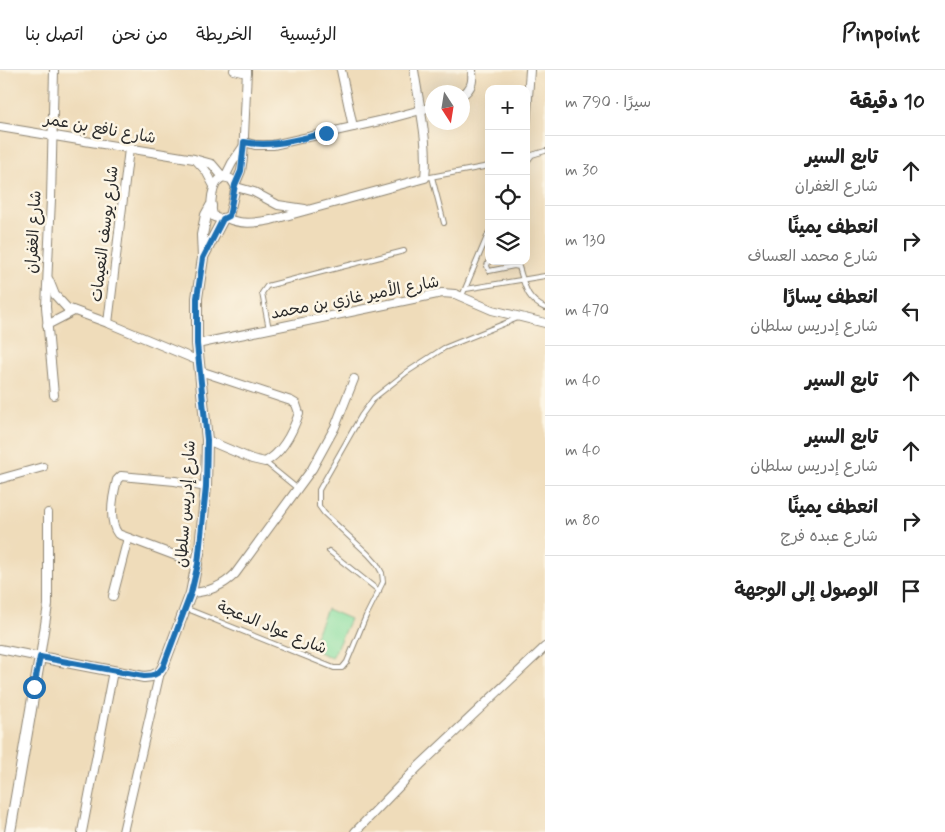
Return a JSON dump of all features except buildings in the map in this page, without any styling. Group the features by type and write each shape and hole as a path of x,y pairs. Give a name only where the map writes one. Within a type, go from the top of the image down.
{"street":[{"name":"شارع الغفران","path":"54,70 54,135 46,307 54,395"},
{"path":"225,219 231,209 235,186 241,171 243,144 247,71 234,70"},
{"path":"341,70 353,127"},
{"path":"243,144 224,177 217,181 214,186 211,206 214,217 237,223 258,222 429,178 414,70"},
{"path":"470,88 472,84 472,70"},
{"path":"529,85 530,70"},
{"path":"243,144 273,145 425,109"},
{"name":"شارع نافع بن عمر","path":"0,127 194,159 212,164 224,177 231,179 235,186 254,192 278,205 307,210"},
{"name":"شارع يوسف النعيمات","path":"108,323 129,149"},
{"path":"194,159 206,171 214,186"},
{"name":"شارع إدريس سلطان","path":"123,832 160,672 191,593 198,564 206,487 207,440 197,344 197,298 203,258 202,236 206,215 211,206"},
{"name":"شارع إدريس سلطان","path":"203,258 225,219"},
{"path":"47,275 58,299 62,304 74,311 108,323 200,366 296,404 299,413 290,434 278,452 265,462 252,459 207,440"},
{"name":"شارع الأمير غازي بن محمد","path":"197,344 442,293 462,296 492,310 518,318 545,323"},
{"path":"47,325 74,311"},
{"name":"شارع عواد الدعجة","path":"191,593 217,587 236,574 312,469 335,428 354,379"},
{"path":"0,479 44,467"},
{"path":"198,564 118,534 114,526 115,487 119,477 124,476 175,481 206,487"},
{"path":"10,832 48,605 48,512"},
{"path":"113,596 128,538"},
{"path":"355,832 418,767 545,647"},
{"path":"0,649 144,676 152,676 160,672"},
{"path":"82,832 113,671"}],"lane":[{"path":"530,158 532,155 545,151"},
{"path":"444,223 429,178 485,167"},
{"path":"462,296 485,242"},
{"path":"269,329 262,293 267,286 404,251"},
{"path":"487,265 489,271 517,265 526,291 531,298 545,308"},
{"path":"466,289 545,276"},
{"name":"شارع عواد الدعجة","path":"185,608 334,668 342,668 347,662 383,582 382,573 377,564 324,513 319,506 318,490 361,416 374,398 407,372 444,348 518,318"},
{"path":"265,462 298,489"},
{"path":"329,551 379,591"}],"green space":[{"path":"327,609 350,619 332,658 310,648"}],"route":[{"path":"34,687 40,657 144,676 152,676 160,672 163,667 193,587 203,522 207,440 196,316 203,258 223,219 229,216 235,185 241,171 244,142 255,145 273,145 326,133"}]}
